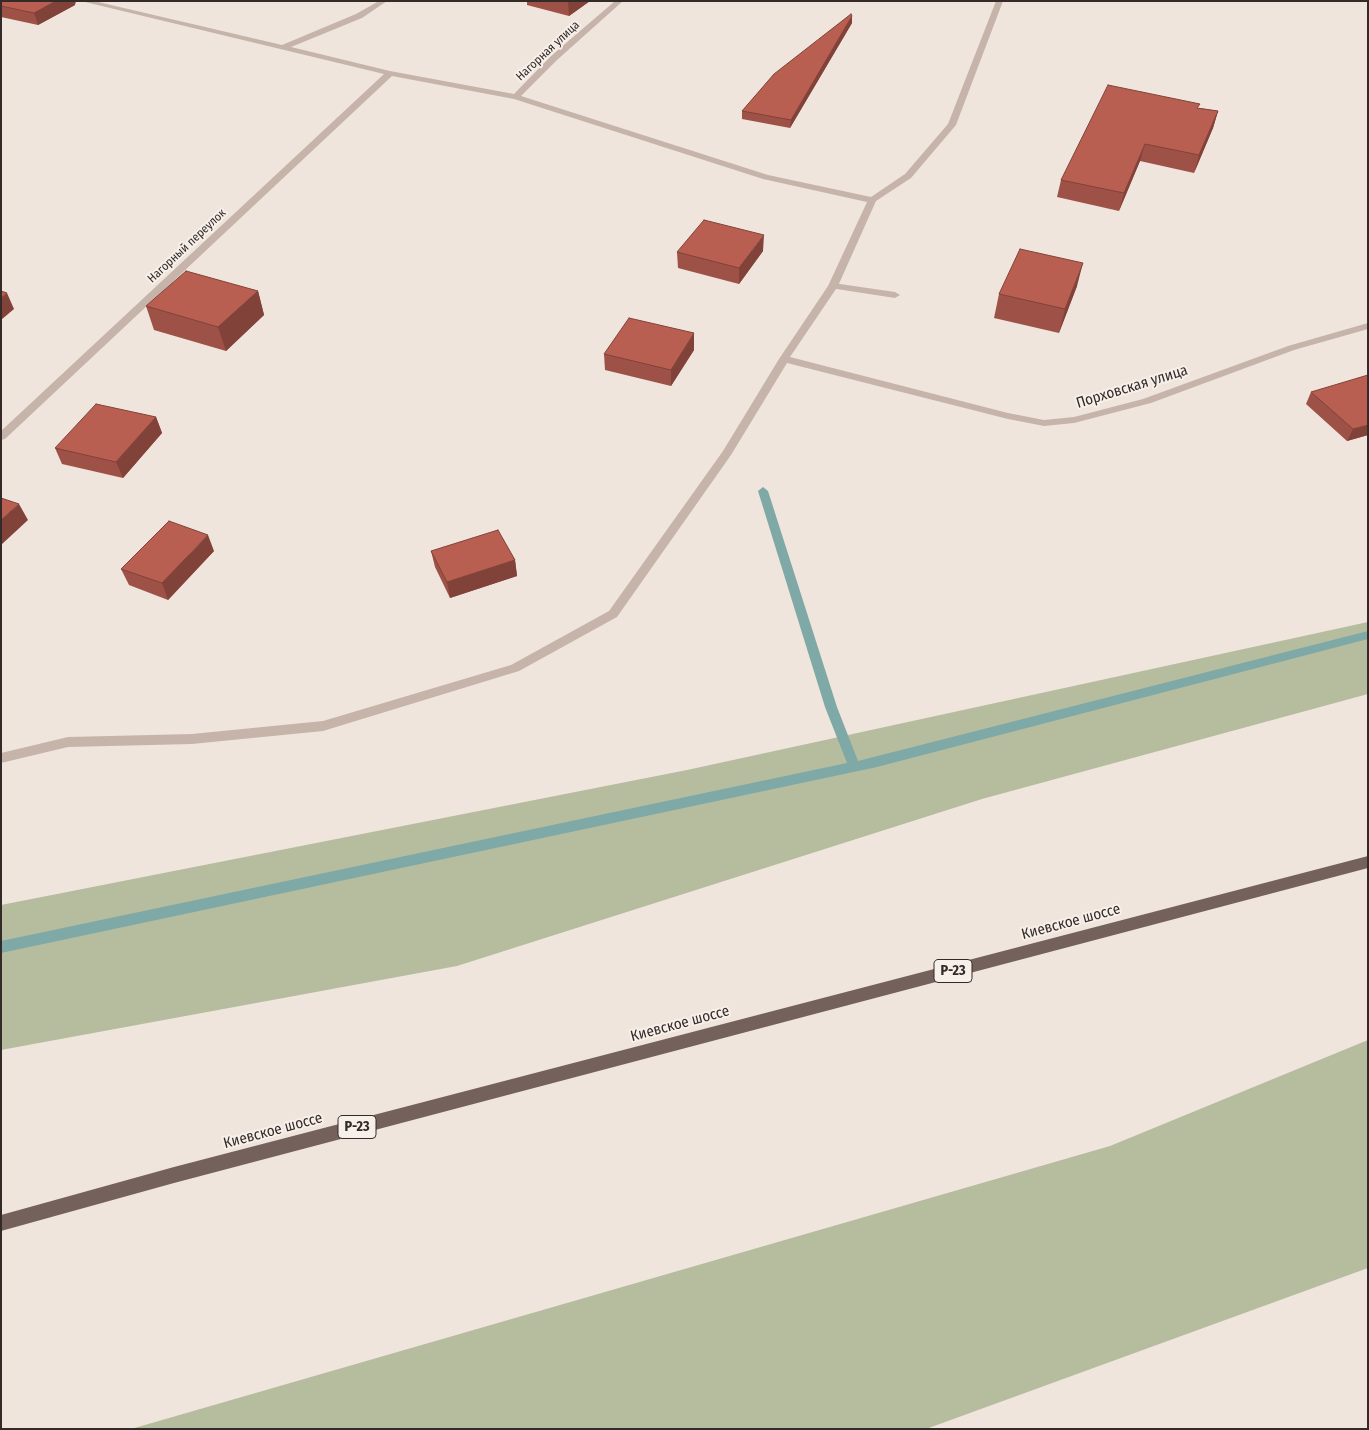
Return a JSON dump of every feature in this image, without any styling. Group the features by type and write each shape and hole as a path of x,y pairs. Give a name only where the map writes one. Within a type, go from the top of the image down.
{"main road":[{"name":"Киевское шоссе","path":"1,1223 174,1175 1368,862"}],"street":[{"path":"84,1 390,73 516,97 766,176 872,200"},
{"path":"285,47 359,16 384,1"},
{"name":"Нагорная улица","path":"516,97 554,58 620,1"},
{"path":"1,758 68,742 192,739 323,726 515,668 613,614 726,453 832,286 872,200 908,176 952,124 1000,1"},
{"name":"Нагорный переулок","path":"1,436 390,73"},
{"path":"832,286 895,295"},
{"name":"Порховская улица","path":"784,359 1008,416 1044,423 1074,420 1147,401 1291,348 1368,326"}],"green space":[{"path":"1368,622 1368,694 982,799 457,966 1,1050 1,905 687,770"},
{"path":"1368,1040 1368,1268 926,1429 131,1429 1110,1146"}],"building":[{"path":"1,1 56,1 34,13 1,6"},
{"path":"851,14 852,16 791,120 742,111 774,74"},
{"path":"1108,85 1200,104 1197,108 1218,111 1199,155 1145,144 1124,193 1061,180"},
{"path":"704,220 764,235 739,268 677,252"},
{"path":"1020,249 1083,263 1065,309 999,294"},
{"path":"186,271 258,291 218,327 146,306"},
{"path":"1,291 7,293 1,298"},
{"path":"629,318 694,333 671,370 604,354"},
{"path":"1368,375 1368,425 1353,429 1311,392"},
{"path":"96,404 156,417 116,462 55,448"},
{"path":"1,498 19,504 1,520"},
{"path":"169,521 208,535 162,583 121,569"},
{"path":"498,530 515,560 447,582 431,551"}],"waterway":[{"path":"763,491 831,707 854,766"},
{"path":"1,947 877,762 1368,635"}]}
